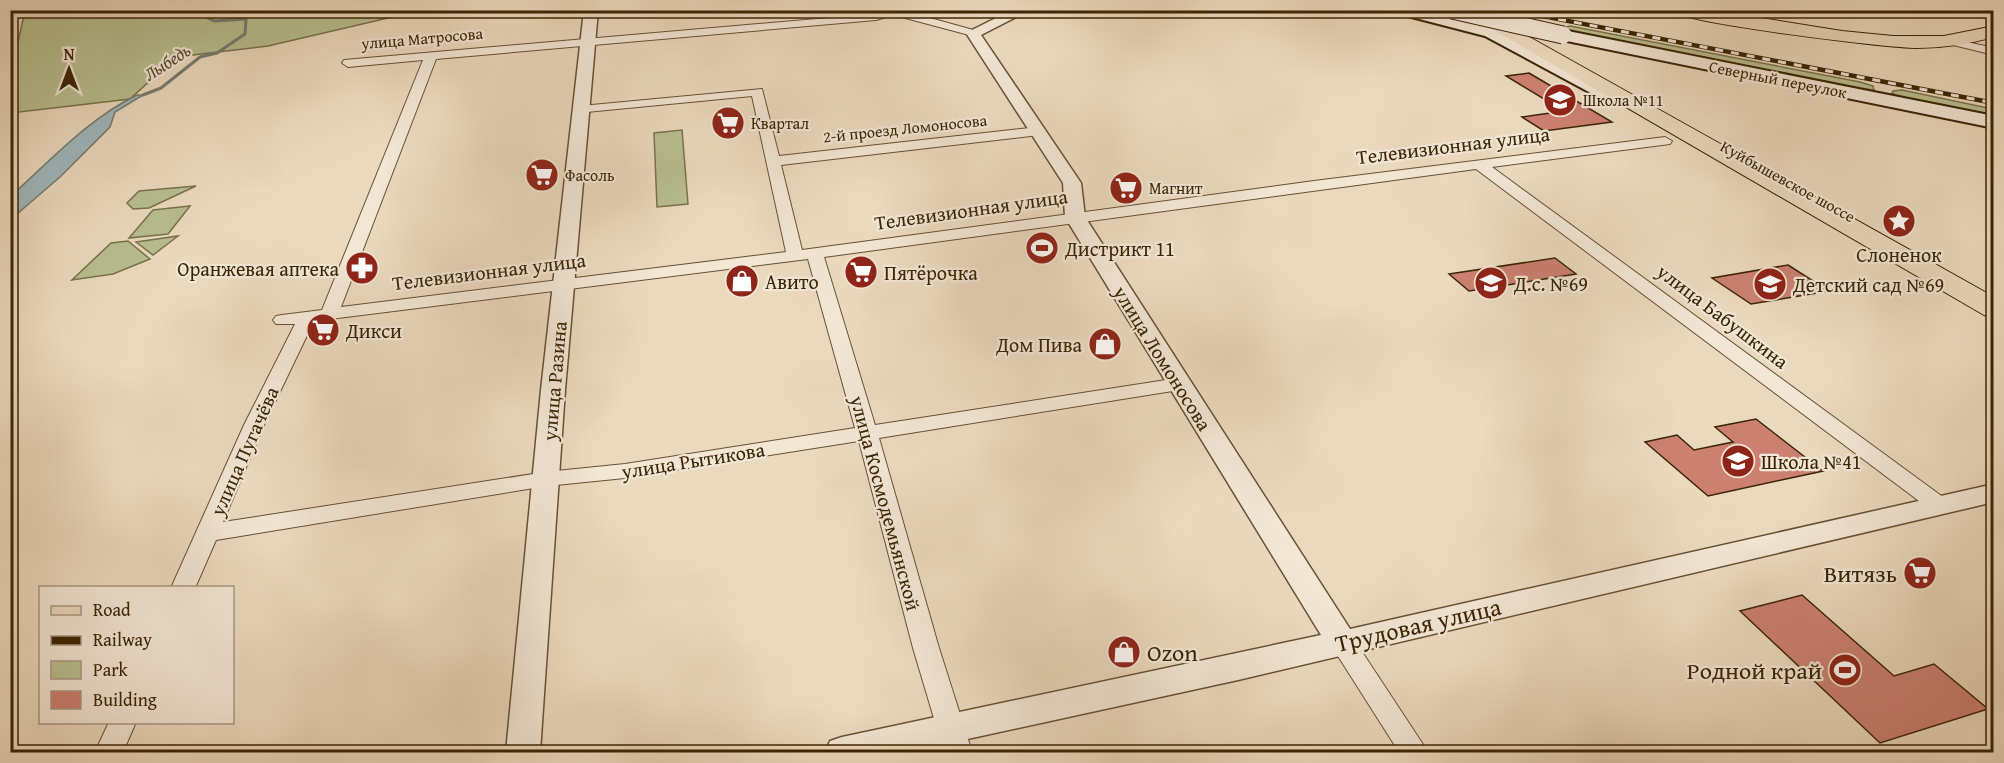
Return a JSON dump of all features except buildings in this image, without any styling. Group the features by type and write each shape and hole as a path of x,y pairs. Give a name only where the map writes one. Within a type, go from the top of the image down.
{"main road":[{"path":"1402,10 1491,32"},
{"name":"Северный переулок","path":"1453,10 1563,35 1994,122"},
{"path":"1467,10 1574,67"},
{"path":"1485,10 1574,67"},
{"path":"1678,10 1880,41 1949,41 1976,37 1994,31"},
{"path":"1698,10 1877,38 1949,41"},
{"name":"Куйбышевское шоссе","path":"1491,32 1671,136 1994,309"},
{"name":"Куйбышевское шоссе","path":"1574,67 1671,136"},
{"name":"Куйбышевское шоссе","path":"1574,67 1994,296"}],"street":[{"name":"улица Разина","path":"523,753 563,285 590,42 591,10"},
{"path":"890,11 973,33 1024,10"},
{"name":"Куйбышевское шоссе","path":"1453,10 1491,32"},
{"name":"улица Матросова","path":"348,63 876,17 890,11"},
{"name":"улица Ломоносова","path":"973,33 1072,183 1075,218 1414,753"},
{"path":"1949,41 1994,52"},
{"name":"улица Пугачёва","path":"184,586 254,425 318,315 431,56"},
{"name":"улица Космодемьянской","path":"581,110 757,92 774,161 805,254 844,350 926,648 955,740"},
{"name":"2-й проезд Ломоносова","path":"774,161 1039,131"},
{"name":"Телевизионная улица","path":"282,320 805,254 1479,164 1671,136"},
{"name":"улица Бабушкина","path":"1479,164 1939,505"},
{"name":"улица Рытикова","path":"207,534 546,479 625,471 1179,384"},
{"name":"Трудовая улица","path":"842,753 955,740 1342,642 1994,493"},
{"path":"109,753 123,724"}],"green space":[{"path":"25,10 418,11 268,46 176,57 130,99 11,113 11,73"},
{"path":"1570,26 1860,82 1873,86 1874,90 1831,86 1567,32 1562,28"},
{"path":"1902,90 1993,109 1993,119 1903,99 1892,93"},
{"path":"682,130 688,204 657,207 654,133"},
{"path":"196,186 149,208 133,209 127,203 139,191"},
{"path":"190,206 168,234 129,238 153,210"},
{"path":"178,236 153,255 136,242"},
{"path":"128,241 150,259 113,274 72,280 111,243"}],"water":[{"path":"137,95 143,95 115,112 110,127 60,177 11,219 11,196 86,128"}],"waterway":[{"name":"Лыбедь","path":"143,95 161,88 200,57 217,53 245,34 246,19 214,21 206,17 211,10"}],"railway":[{"path":"1511,10 1994,103"}],"place":[{"name":"Школа №11","path":"1560,100"},
{"name":"Квартал","path":"728,123"},
{"name":"Фасоль","path":"542,175"},
{"name":"Магнит","path":"1126,188"},
{"name":"Слоненок","path":"1899,221"},
{"name":"Дистрикт 11","path":"1042,248"},
{"name":"Оранжевая аптека","path":"362,268"},
{"name":"Пятёрочка","path":"861,272"},
{"name":"Авито","path":"742,281"},
{"name":"Д.с. №69","path":"1491,283"},
{"name":"Детский сад №69","path":"1770,284"},
{"name":"Дикси","path":"323,330"},
{"name":"Дом Пива","path":"1105,344"},
{"name":"Школа №41","path":"1738,461"},
{"name":"Витязь","path":"1920,573"},
{"name":"Ozon","path":"1124,652"},
{"name":"Родной край","path":"1845,670"}]}
